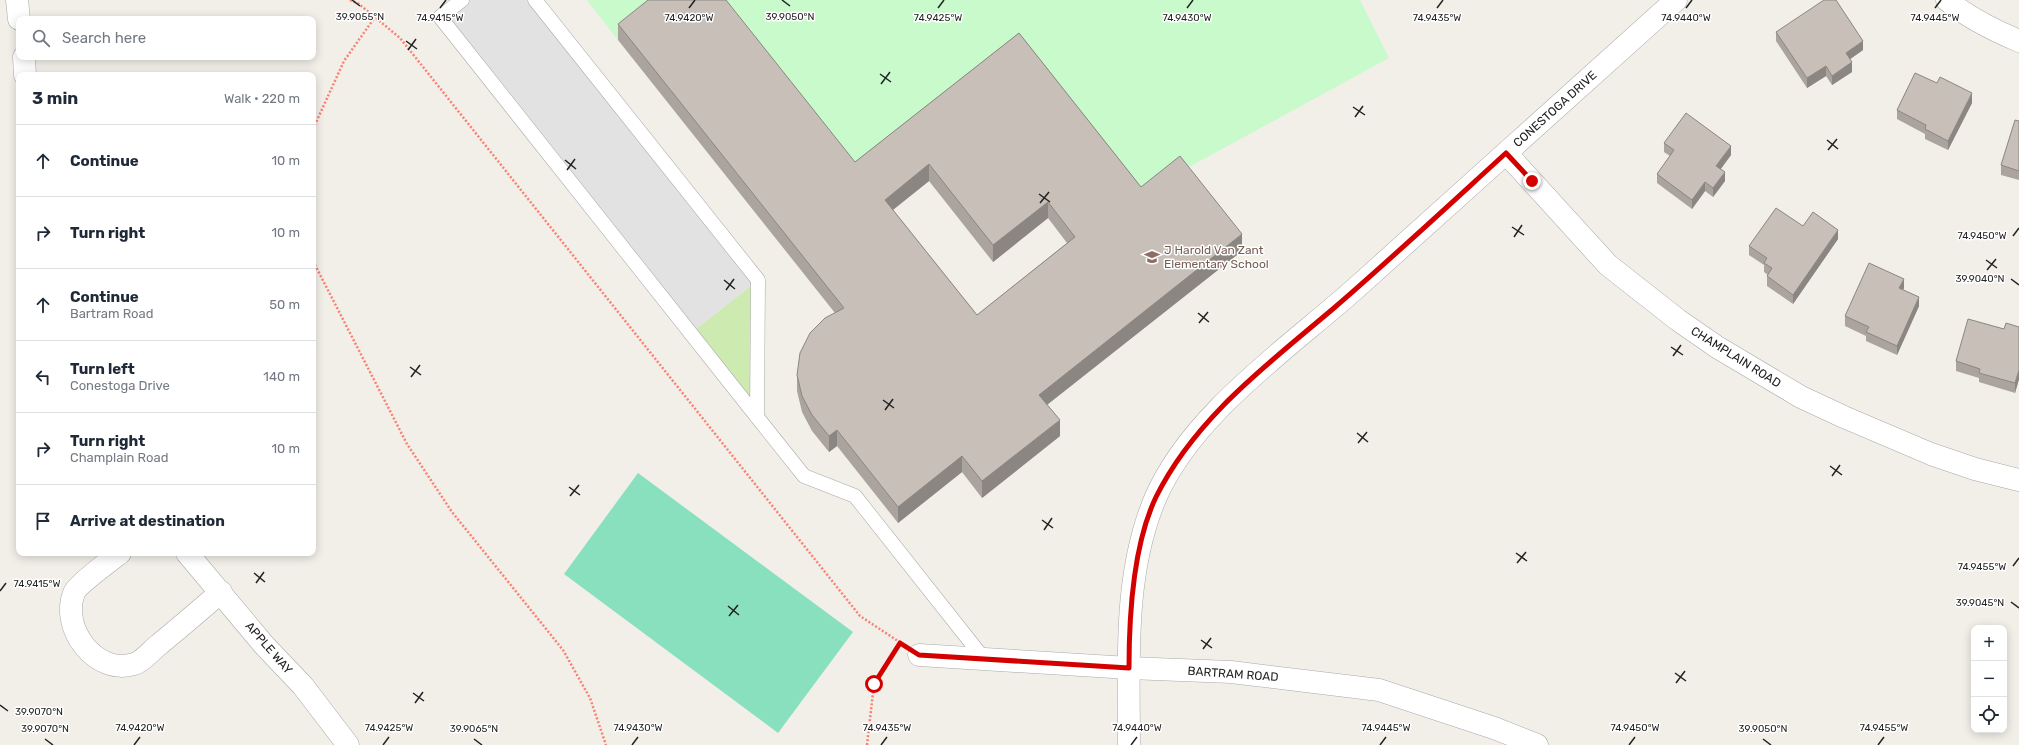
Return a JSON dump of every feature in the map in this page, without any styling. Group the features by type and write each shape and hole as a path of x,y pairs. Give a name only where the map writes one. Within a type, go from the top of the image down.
{"street":[{"path":"17,0 19,16"},
{"name":"CONESTOGA DRIVE","path":"1129,745 1129,630 1141,543 1156,498 1178,457 1211,418 1248,382 1335,307 1676,0"},
{"path":"1947,0 1960,11 1993,30 2019,41"},
{"path":"24,60 25,72"},
{"name":"CHAMPLAIN ROAD","path":"1506,153 1608,265 1641,292 1717,348 1801,397 1844,417 1931,454 1975,470 2019,480"},
{"path":"116,556 75,591 71,604 72,623 77,636 92,654 104,661 118,665 136,664 221,592"},
{"name":"APPLE WAY","path":"190,556 264,645 303,686 348,745"},
{"name":"BARTRAM ROAD","path":"919,655 1129,668 1231,672 1379,690 1459,715 1537,745"}],"lane":[{"path":"462,0 440,17 804,476 855,496 984,659"},
{"path":"535,0 758,280 757,417"}],"path":[{"path":"350,0 359,4 400,38 860,616 919,655"},
{"path":"316,122 344,61 375,17"},
{"path":"316,267 407,444 452,512 563,650 590,698 606,745"},
{"path":"867,745 874,684 900,643"}],"green space":[{"path":"587,0 669,0 618,40"},
{"path":"713,0 1360,0 1389,58 1180,172 1141,203 1019,49 855,179"},
{"path":"758,280 757,417 691,333"},
{"path":"638,473 853,632 778,733 564,574"}],"shaded area":[{"path":"462,0 535,0 758,280 691,333 440,17"}],"building":[{"name":"J Harold Van Zant Elementary School","path":"648,0 726,0 855,162 1019,33 1141,187 1180,156 1242,234 1039,395 1060,420 982,481 962,456 898,507 837,430 829,436 812,415 802,396 797,375 800,353 810,333 825,318 844,308 618,24","holes":["929,164 993,245 1048,202 1075,237 977,315 885,200"]},
{"path":"1824,0 1836,0 1863,41 1846,53 1852,62 1832,76 1826,66 1807,78 1776,32"},
{"path":"1915,73 1937,83 1940,77 1972,93 1948,141 1925,129 1926,125 1897,110"},
{"path":"1686,113 1731,146 1716,166 1725,172 1713,188 1705,182 1692,200 1657,174 1674,150 1664,143"},
{"path":"2015,120 2019,121 2019,171 2001,165"},
{"path":"1776,208 1803,226 1813,212 1838,230 1793,295 1767,276 1772,268 1764,263 1767,258 1749,246"},
{"path":"1869,263 1904,279 1899,288 1919,297 1897,346 1866,332 1869,327 1845,316"},
{"path":"1968,319 2004,329 2006,323 2019,327 2019,370 2015,383 1979,373 1980,369 1956,361"}],"place":[{"name":"J Harold Van Zant Elementary School","path":"1152,257"}],"route":[{"path":"874,684 900,643 919,655 1129,668 1129,630 1141,543 1156,498 1178,457 1211,418 1248,382 1289,345 1335,307 1506,153 1532,181"}]}
